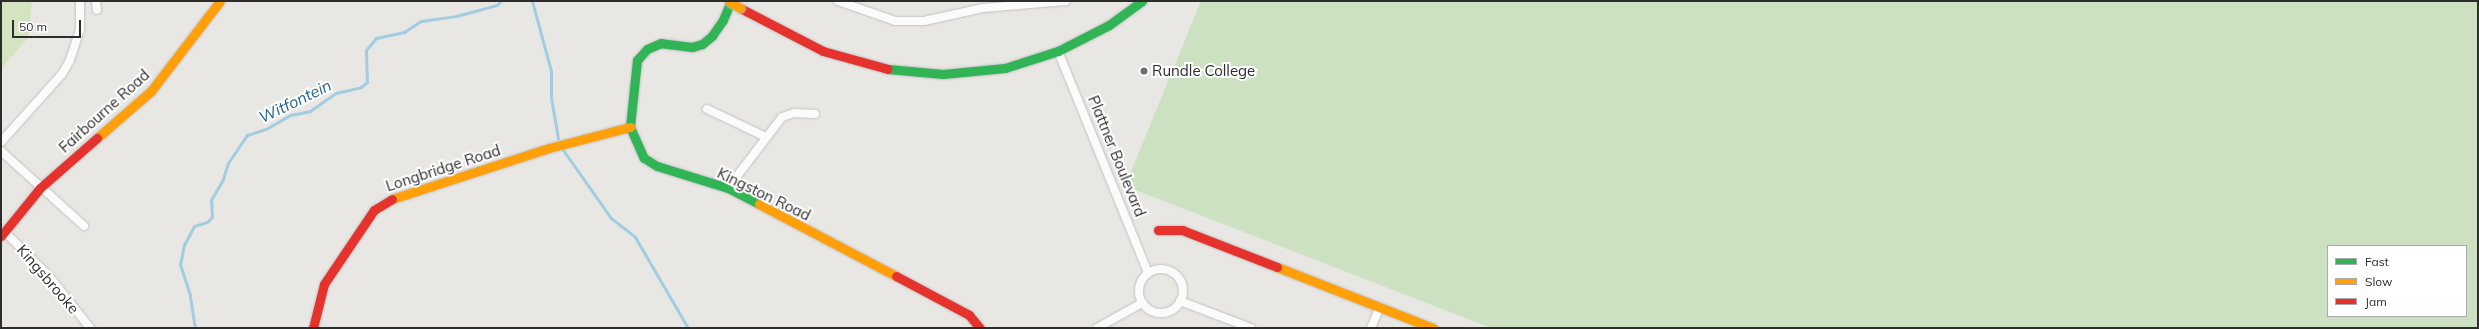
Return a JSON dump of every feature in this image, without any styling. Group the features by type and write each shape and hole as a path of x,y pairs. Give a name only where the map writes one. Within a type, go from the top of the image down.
{"street":[{"path":"1,142 62,74 70,60 80,29 80,1"},
{"path":"96,1 97,10"},
{"name":"Fairbourne Road","path":"3,234 40,188 150,90 180,56 220,1"},
{"path":"730,1 740,8 823,51 868,65 897,71 942,74 974,72 1027,61 1058,50 1109,25 1142,1"},
{"name":"Kingston Road","path":"730,1 723,20 712,36 702,44 692,47 660,43 647,49 637,60 634,71 630,127 640,151 650,162 728,188 955,307 969,315 980,328"},
{"path":"838,1 895,21 924,21 982,5 1066,1"},
{"name":"Plattner Boulevard","path":"1058,50 1148,273"},
{"path":"707,109 766,137"},
{"path":"728,188 782,117 794,112 815,114"},
{"name":"Longbridge Road","path":"313,328 324,284 374,210 384,202 549,148 630,127"},
{"path":"1,151 40,188 84,226"},
{"path":"1158,230 1182,230 1433,328"},
{"name":"Kingsbrooke","path":"3,234 49,276 90,328"},
{"path":"1162,269 1175,274 1182,287 1180,301 1165,313 1152,311 1142,303 1138,290 1143,277 1148,273 1162,269"},
{"path":"1180,301 1251,328"},
{"path":"1097,328 1142,303"},
{"path":"1371,328 1380,307"}],"green space":[{"path":"1,1 32,1 28,38 1,69"},
{"path":"1201,1 2478,1 2478,328 1491,328 1125,186"}],"waterway":[{"name":"Witfontein","path":"195,328 190,295 180,265 184,245 194,226 207,222 212,217 211,200 223,179 228,163 247,135 266,129 290,115 310,111 336,93 361,87 367,82 366,50 376,38 404,32 421,21 456,16 497,5 501,1"},
{"path":"532,1 551,71 551,98 558,138"},
{"path":"563,150 611,218 635,237 688,328"}],"traffic: fast":[{"path":"731,1 723,20 712,36 702,44 692,47 661,43 647,49 637,60 630,127 644,158 657,166 728,188 759,204"},
{"path":"888,69 943,74 1005,68 1058,51 1109,25 1142,1"}],"traffic: slow":[{"path":"97,138 151,91 220,1"},
{"path":"729,1 740,8"},
{"path":"392,199 549,148 630,127"},
{"path":"759,204 896,276"},
{"path":"1277,267 1433,328"}],"traffic: jam":[{"path":"740,8 823,51 888,69"},
{"path":"1,236 40,188 97,138"},
{"path":"313,328 324,284 374,210 392,199"},
{"path":"1158,230 1182,230 1277,267"},
{"path":"896,276 969,315 980,328"}],"place":[{"name":"Rundle College","path":"1144,71"}]}
